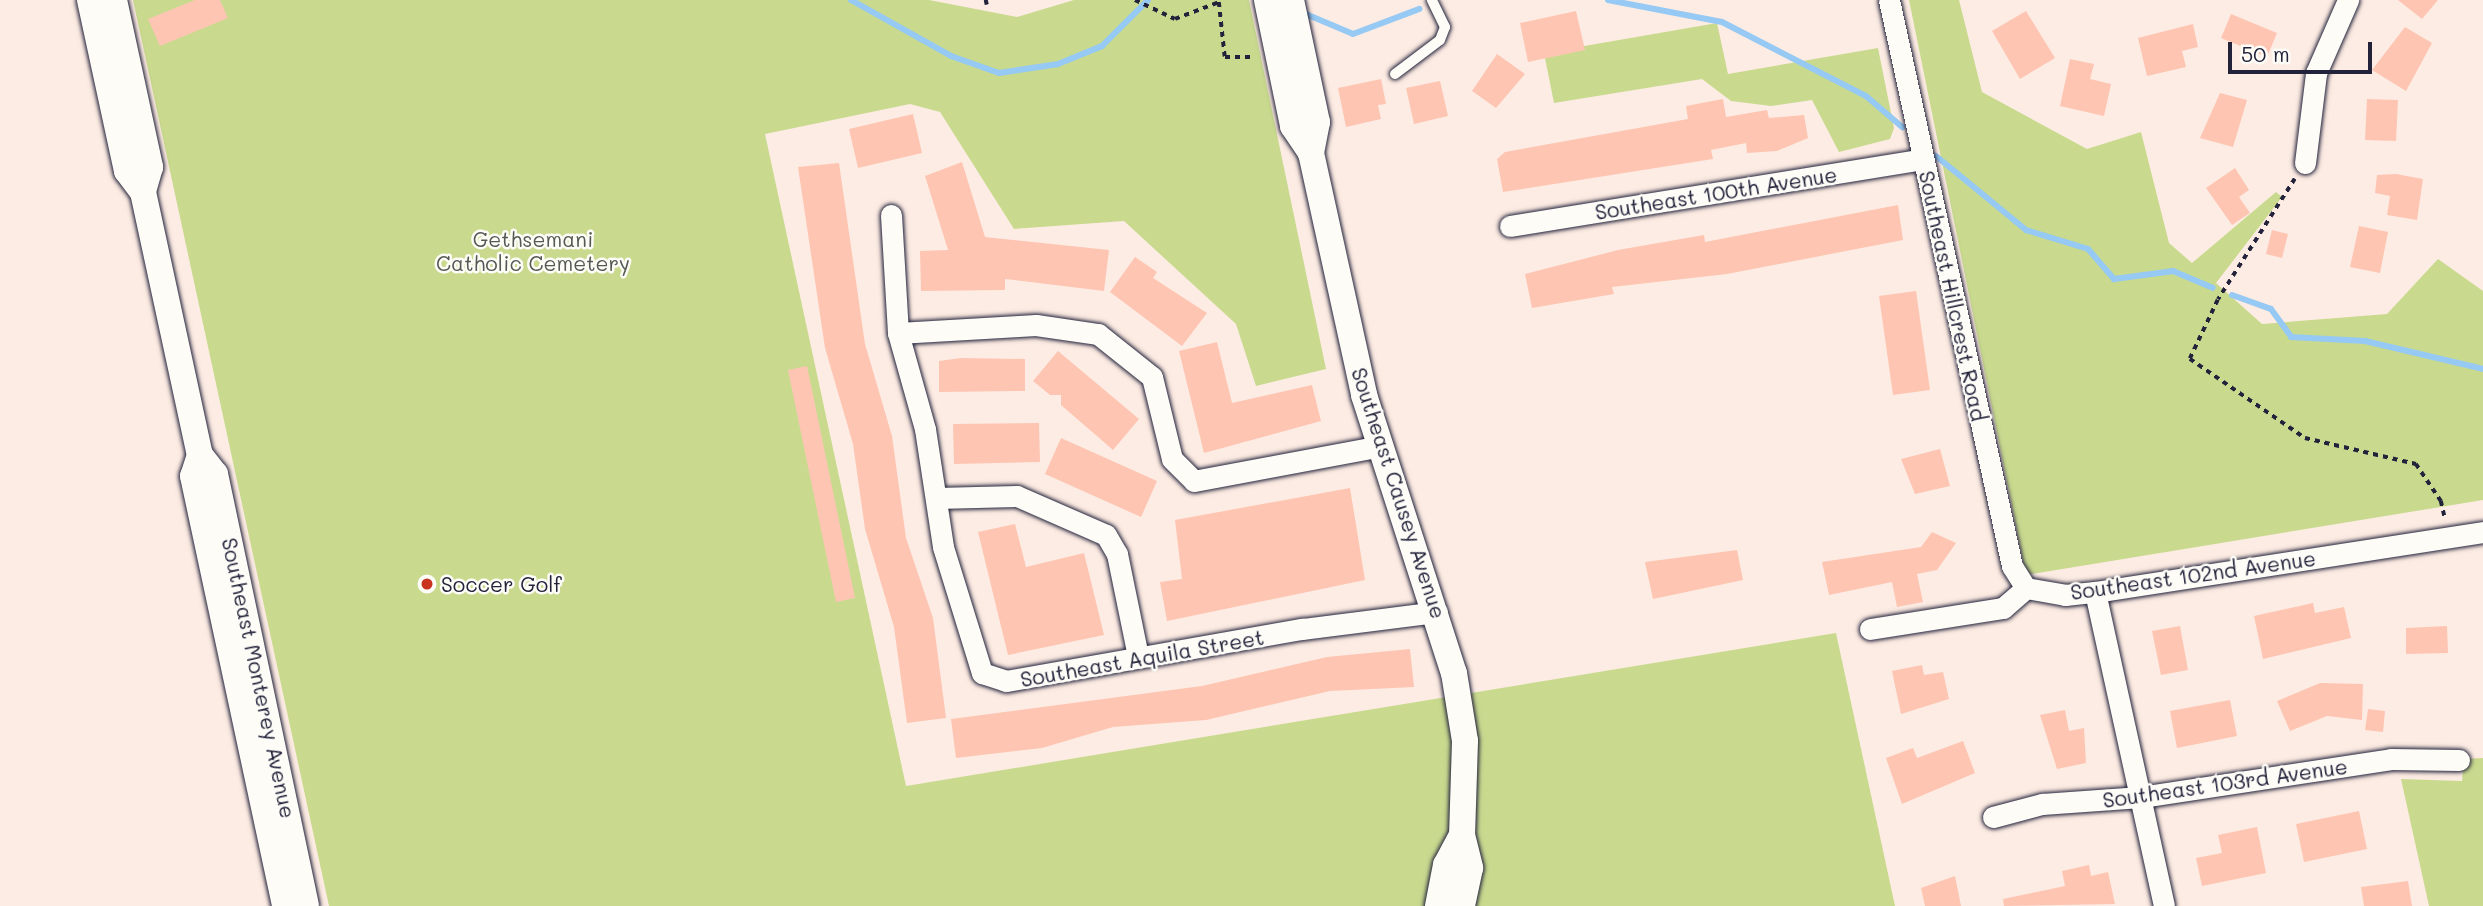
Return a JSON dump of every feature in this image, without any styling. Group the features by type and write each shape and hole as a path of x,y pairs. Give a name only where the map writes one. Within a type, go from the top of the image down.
{"street":[{"name":"Southeast Monterey Avenue","path":"90,0 127,171 143,192 200,455 215,474 306,906"},
{"name":"Southeast Monterey Avenue","path":"114,0 150,167 143,192"},
{"name":"Southeast Causey Avenue","path":"1267,0 1293,125 1311,153 1381,446 1437,612 1464,730 1462,835 1470,868 1462,906"},
{"name":"Southeast Causey Avenue","path":"1291,0 1317,122 1311,153"},
{"name":"Southeast Hillcrest Road","path":"1889,0 2012,566 2026,588"},
{"path":"2305,163 2316,73 2344,1"},
{"name":"Southeast 100th Avenue","path":"1510,226 1923,159"},
{"name":"Southeast Aquila Street","path":"891,215 898,333 925,429 943,547 982,673 1006,681 1138,656 1437,612"},
{"path":"898,333 1036,326 1098,334 1152,377 1172,458 1195,481 1220,481 1381,446"},
{"name":"Southeast Monterey Avenue","path":"200,455 193,476 285,906"},
{"path":"936,498 1017,496 1106,536 1117,554 1138,656"},
{"name":"Southeast 102nd Avenue","path":"2026,588 2065,595 2095,592 2483,532"},
{"path":"1870,629 2003,608 2026,588"},
{"path":"2095,592 2164,906"},
{"name":"Southeast 103rd Avenue","path":"1993,817 2042,804 2141,797 2391,759 2459,760"},
{"name":"Southeast Causey Avenue","path":"1438,906 1446,865 1462,835"}],"lane":[{"path":"1395,74 1440,40 1445,27 1432,0"}],"path":[{"path":"1135,0 1164,19 1219,2 1229,61 1277,49"},
{"path":"2305,163 2218,300 2190,359 2305,438 2416,464 2441,501 2448,537"}],"green space":[{"name":"Gethsemani Catholic Cemetery","path":"133,0 929,0 1017,17 1074,0 1249,0 1326,369 1256,386 1236,324 1124,221 1014,229 940,112 910,104 765,134 906,786 1836,633 1895,906 329,906"},
{"path":"1909,0 1959,0 1982,92 2087,149 2141,132 2169,243 2192,263 2276,192 2282,197 2216,283 2262,324 2387,314 2438,259 2483,291 2483,500 2026,575"},
{"path":"1717,23 1728,74 1878,48 1894,128 1890,139 1839,152 1812,100 1771,106 1731,101 1702,79 1554,103 1544,53"},
{"path":"2483,758 2483,906 2429,906 2401,779 2462,781 2464,759"}],"building":[{"path":"195,0 220,0 228,18 160,46 148,19"},
{"path":"2398,0 2438,0 2422,19"},
{"path":"1576,11 1585,50 1528,62 1520,23"},
{"path":"2026,11 2055,58 2020,79 1992,31"},
{"path":"2231,14 2277,33 2267,57 2221,38"},
{"path":"2193,24 2198,47 2182,51 2186,67 2147,76 2138,38"},
{"path":"2405,27 2432,43 2406,91 2372,70"},
{"path":"1497,54 1525,74 1496,108 1472,91"},
{"path":"2070,59 2094,64 2090,79 2111,84 2104,116 2060,106"},
{"path":"1381,79 1386,104 1378,105 1381,119 1346,127 1338,88"},
{"path":"1440,81 1448,116 1414,124 1406,88"},
{"path":"2220,93 2247,100 2233,147 2200,138"},
{"path":"1723,99 1726,117 1767,110 1769,118 1804,115 1808,138 1777,151 1747,153 1746,143 1711,150 1713,159 1503,192 1497,159 1505,152 1688,119 1686,106"},
{"path":"2367,99 2398,100 2396,141 2365,140"},
{"path":"913,114 922,153 858,168 849,129"},
{"path":"962,162 985,237 1109,250 1104,291 1005,279 1005,290 921,291 920,251 948,250 925,176"},
{"path":"839,163 865,344 892,436 906,538 933,618 946,718 907,723 894,627 865,529 853,444 825,348 798,167"},
{"path":"2235,168 2249,190 2239,197 2250,213 2232,225 2206,188"},
{"path":"2396,174 2423,179 2417,220 2387,215 2390,196 2375,193 2377,175"},
{"path":"1898,205 1903,240 1727,274 1612,287 1614,294 1532,308 1525,274 1618,250 1704,235 1705,242"},
{"path":"2359,226 2388,232 2380,273 2350,267"},
{"path":"2272,230 2288,234 2282,258 2266,254"},
{"path":"1135,257 1157,272 1153,278 1207,313 1182,346 1110,292"},
{"path":"1916,291 1930,390 1893,395 1879,296"},
{"path":"1217,342 1232,403 1312,385 1321,421 1204,453 1179,351"},
{"path":"1058,351 1139,419 1113,450 1061,405 1061,395 1050,395 1033,381"},
{"path":"961,358 1025,359 1025,391 939,392 939,361"},
{"path":"807,366 855,598 836,602 788,370"},
{"path":"1039,423 1040,462 954,464 953,424"},
{"path":"1061,438 1157,481 1141,517 1045,474"},
{"path":"1940,449 1950,486 1915,494 1901,459"},
{"path":"1350,488 1365,580 1167,621 1160,582 1182,579 1175,520"},
{"path":"1015,524 1026,567 1084,553 1104,635 1008,655 978,532"},
{"path":"1932,532 1956,543 1937,570 1917,574 1923,602 1897,607 1892,582 1829,595 1822,562 1921,547"},
{"path":"1737,550 1743,580 1653,599 1645,562"},
{"path":"2313,603 2315,613 2344,607 2351,638 2263,659 2254,616"},
{"path":"2180,626 2188,670 2161,675 2152,631"},
{"path":"2447,626 2448,653 2406,654 2406,628"},
{"path":"1410,649 1414,687 1330,691 1206,720 1113,727 1042,748 956,758 951,719 1202,686 1327,657"},
{"path":"1922,665 1924,675 1943,672 1949,699 1901,714 1892,671"},
{"path":"2320,683 2363,684 2362,720 2327,716 2290,731 2277,701"},
{"path":"2230,700 2237,736 2177,748 2170,711"},
{"path":"2368,709 2385,711 2383,732 2365,730"},
{"path":"2065,710 2069,731 2084,728 2086,763 2057,769 2040,715"},
{"path":"1963,741 1975,773 1902,804 1886,758 1913,748 1917,758"},
{"path":"2359,811 2367,849 2304,862 2296,824"},
{"path":"2257,827 2266,873 2202,886 2196,858 2222,853 2218,835"},
{"path":"2089,865 2091,876 2108,872 2115,904 2004,906 2003,899 2065,886 2062,871"},
{"path":"1955,876 1961,906 1925,906 1921,888"},
{"path":"2408,881 2412,906 2364,906 2361,887"}],"waterway":[{"path":"851,0 951,56 999,73 1058,64 1102,46 1148,0"},
{"path":"1608,0 1722,22 1866,96 1902,127"},
{"path":"1301,12 1353,34 1419,9"},
{"path":"1936,156 2026,230 2088,249 2114,279 2173,271 2213,288"},
{"path":"2232,295 2271,309 2291,337 2365,341 2483,369"}],"place":[{"name":"Soccer Golf","path":"427,584"}]}
